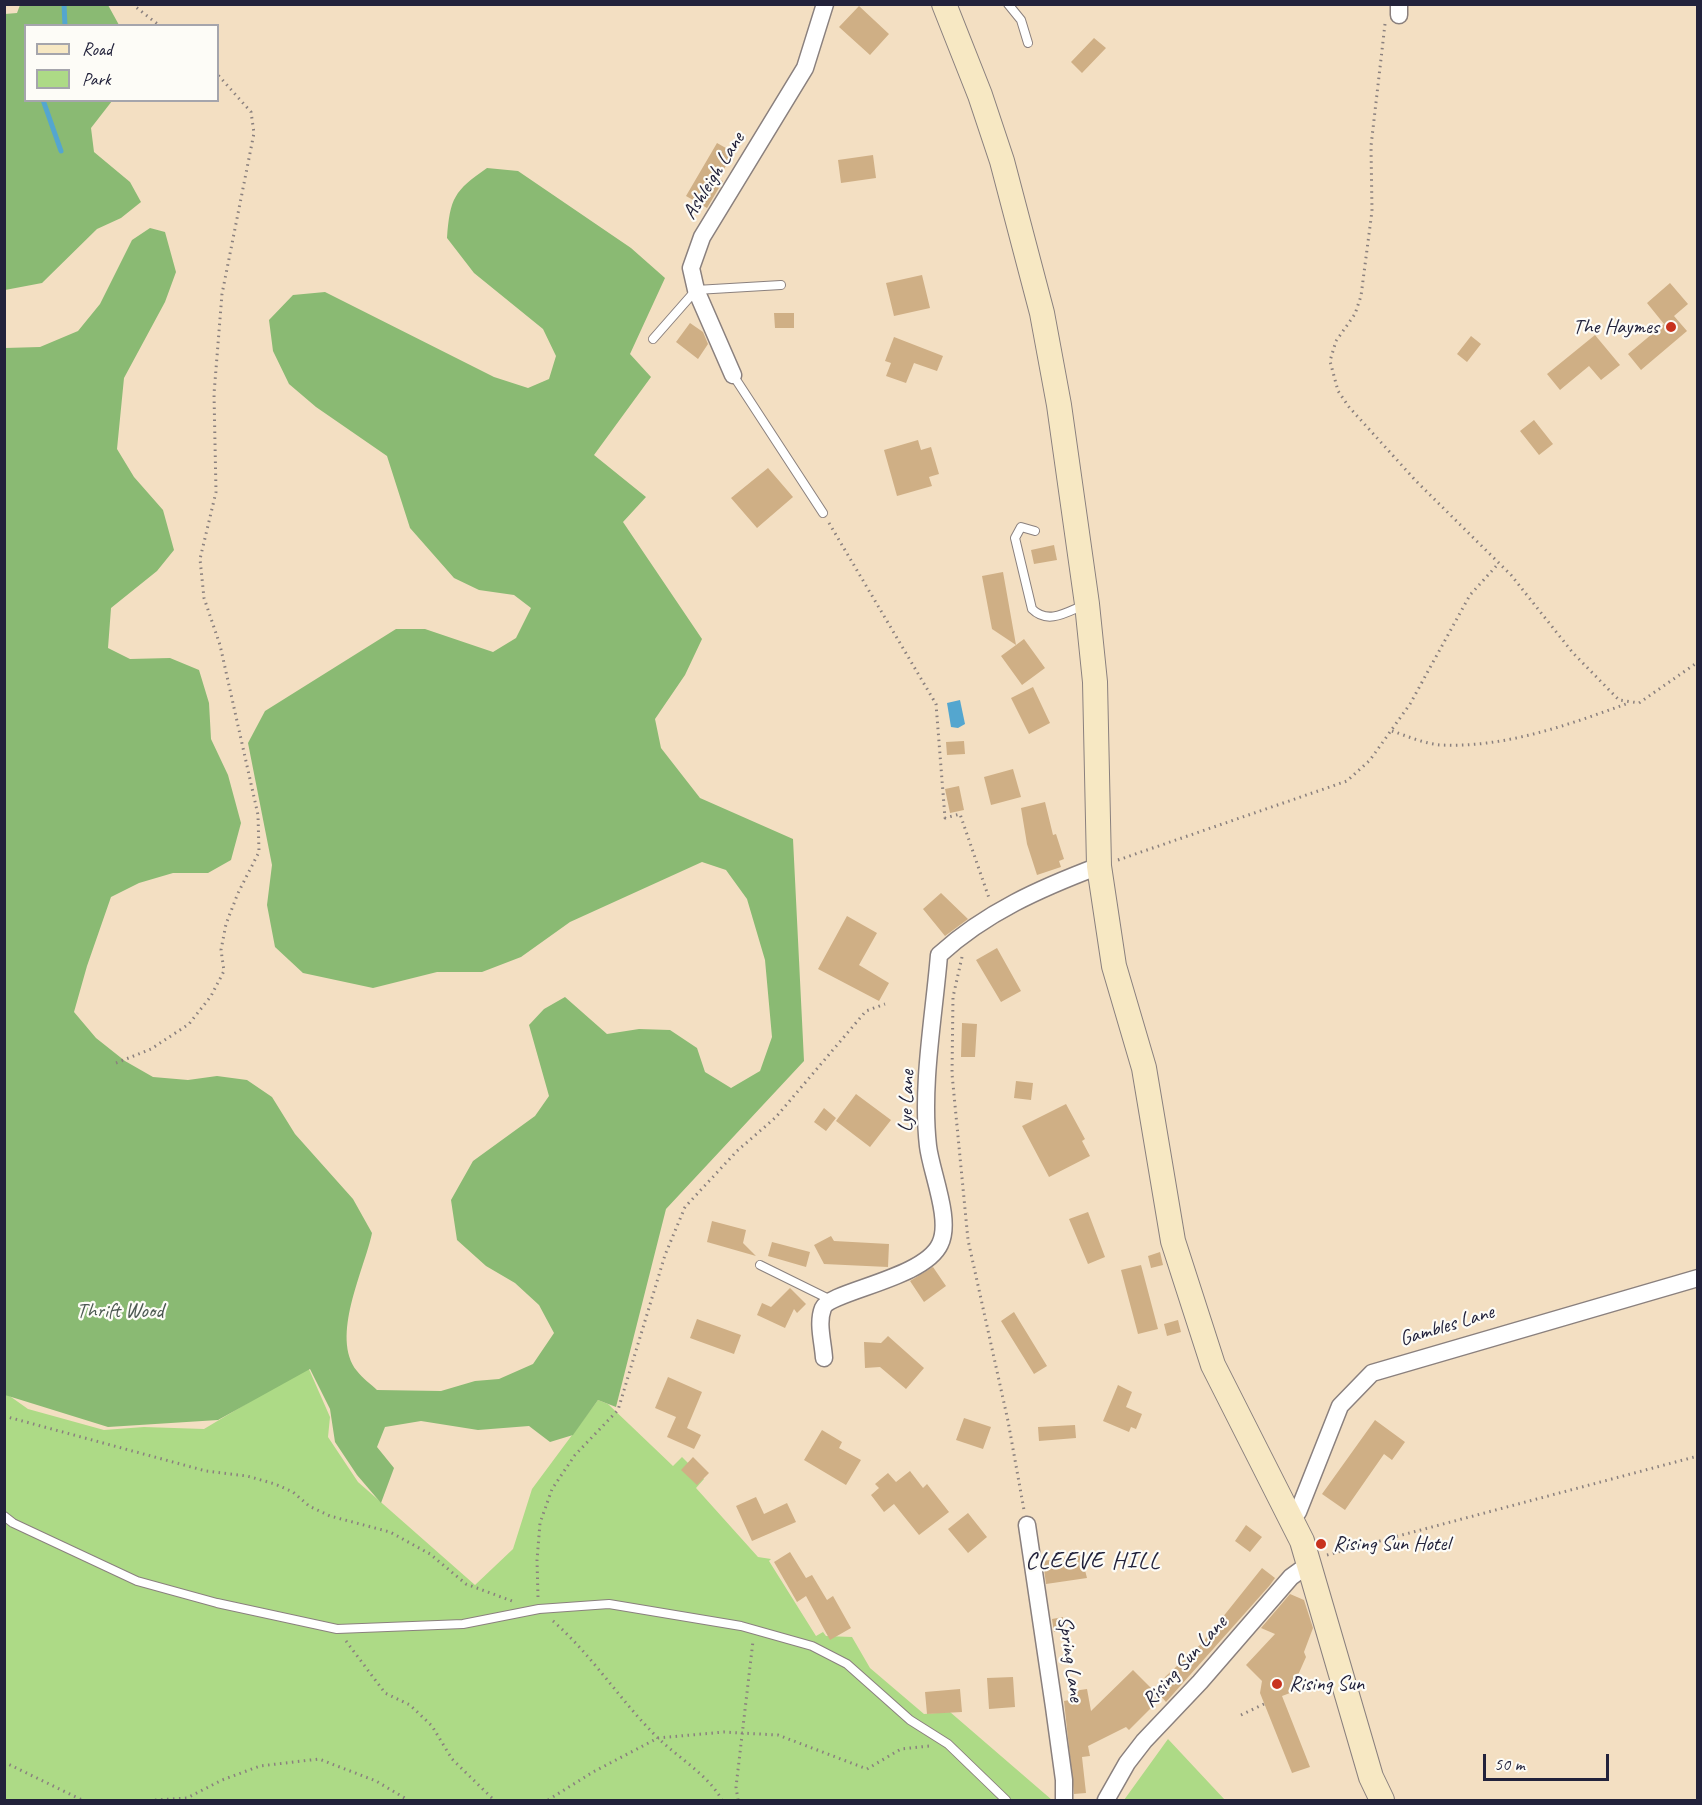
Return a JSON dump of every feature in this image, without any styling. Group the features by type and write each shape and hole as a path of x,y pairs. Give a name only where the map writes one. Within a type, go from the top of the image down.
{"main road":[{"path":"944,4 980,94 1031,261 1059,405 1087,604 1095,681 1099,866 1114,966 1144,1068 1169,1218 1190,1301 1213,1365 1291,1516 1309,1564 1371,1777 1382,1800"}],"street":[{"name":"Ashleigh Lane","path":"733,375 696,291 691,268 702,237 804,68 825,4"},
{"name":"Lye Lane","path":"829,1299 865,1289 900,1275 933,1254 943,1238 943,1221 928,1149 927,1107 939,954 968,929 994,914 1050,884 1099,866"},
{"name":"Gambles Lane","path":"1291,1516 1298,1512 1340,1406 1372,1372 1698,1278"},
{"path":"824,1358 820,1325 824,1306 829,1299"},
{"name":"Spring Lane","path":"1027,1525 1064,1780 1064,1800"},
{"name":"Rising Sun Lane","path":"1106,1800 1126,1763 1144,1741 1200,1682 1292,1577 1309,1564"}],"lane":[{"path":"1008,4 1021,20 1028,43"},
{"path":"654,339 696,291 781,285"},
{"path":"733,375 823,513"},
{"path":"1035,531 1026,526 1021,527 1015,538 1032,609 1042,616 1050,617 1087,604"},
{"path":"760,1265 829,1299"},
{"path":"4,1516 13,1523 137,1581 217,1603 337,1629 463,1624 539,1609 609,1604 754,1630 812,1646 847,1664 910,1720 948,1744 1006,1800"}],"path":[{"path":"132,4 157,24"},
{"path":"1394,12 1371,146 1372,211 1360,296 1355,314 1336,341 1330,361 1330,371 1338,391 1349,407 1424,488 1499,563 1573,653 1619,700 1639,703 1698,662"},
{"path":"116,1063 150,1048 189,1024 211,996 224,971 221,950 226,924 238,893 259,852 258,815 220,645 204,598 200,559 216,492 214,394 222,294 254,133 251,112 219,76"},
{"path":"823,513 868,585 936,704 945,818 960,814 994,914"},
{"path":"1127,858 1347,781 1370,760 1410,704 1470,595 1499,563"},
{"path":"1391,731 1440,745 1501,740 1556,730 1628,703"},
{"path":"968,929 953,997 952,1074 967,1228 1008,1421 1027,1525"},
{"path":"539,1609 540,1523 548,1500 552,1489 575,1455 618,1410 665,1255 685,1207 737,1151 776,1116 866,1011 885,1004"},
{"path":"4,1416 206,1471 248,1476 275,1484 330,1515 390,1532 430,1554 466,1584 539,1609 600,1669 658,1738 715,1789 722,1800"},
{"path":"1309,1564 1327,1555 1698,1456"},
{"path":"337,1629 385,1693 410,1705 432,1726 452,1758 494,1800"},
{"path":"738,1800 736,1787 754,1630"},
{"path":"1241,1714 1264,1704"},
{"path":"548,1800 593,1772 658,1738 742,1733 778,1735 867,1768 901,1749 948,1744"},
{"path":"155,1800 187,1798 222,1780 261,1766 319,1759 376,1780 408,1800"},
{"path":"4,1762 82,1800"}],"green space":[{"path":"20,5 108,5 118,24 24,24 24,102 111,102 91,128 94,152 130,182 141,202 121,218 97,229 42,283 5,290 5,14 17,13"},
{"name":"Thrift Wood","path":"487,168 518,171 631,248 665,278 630,354 651,377 594,455 646,497 623,522 702,639 685,675 655,719 661,748 700,798 793,839 804,1061 666,1209 616,1407 598,1400 573,1435 550,1442 529,1426 478,1430 421,1421 385,1427 377,1447 394,1468 381,1503 357,1475 335,1442 330,1409 310,1369 218,1420 108,1427 5,1395 5,348 40,347 78,331 100,304 132,240 150,228 165,232 176,272 165,302 124,378 117,449 134,477 163,510 174,550 157,571 111,608 108,648 130,659 170,658 199,670 209,703 211,739 228,775 241,823 231,860 208,873 173,873 139,883 111,897 74,1012 96,1038 125,1061 153,1077 188,1080 217,1076 247,1080 272,1097 295,1134 353,1199 372,1233 351,1304 347,1340 350,1357 364,1379 377,1390 441,1391 475,1381 499,1379 533,1364 554,1333 539,1305 515,1283 486,1266 457,1240 451,1200 473,1161 535,1116 549,1096 529,1025 544,1009 565,997 607,1034 639,1029 670,1030 697,1048 705,1072 731,1088 760,1071 772,1037 765,960 747,899 726,870 702,862 570,922 521,957 482,972 437,972 373,988 303,973 275,947 267,905 272,865 248,743 265,711 396,629 425,629 493,652 516,638 531,608 514,595 479,590 454,578 410,528 387,456 316,407 289,384 273,351 269,320 293,295 325,292 494,377 528,388 549,379 556,356 543,329 474,273 447,238 450,213 456,197 467,183"},
{"path":"308,1367 330,1417 328,1437 358,1482 475,1585 513,1549 532,1489 598,1400 608,1404 673,1466 682,1457 704,1479 696,1488 758,1557 771,1559 769,1561 816,1636 823,1632 826,1636 852,1637 870,1668 924,1714 950,1712 1052,1800 5,1800 4,1392 28,1409 104,1430 144,1427 204,1429"},
{"path":"1168,1739 1225,1800 1124,1800"}],"water":[{"path":"960,700 965,724 958,728 951,727 947,703"}],"building":[{"path":"859,6 889,34 870,55 839,27"},
{"path":"1094,38 1106,48 1082,73 1071,62"},
{"path":"717,143 733,152 719,179 723,181 707,208 686,196"},
{"path":"873,155 876,178 841,183 838,160"},
{"path":"922,275 930,308 894,316 886,283"},
{"name":"The Haymes","path":"1670,283 1688,304 1674,316 1687,331 1641,370 1628,354 1664,324 1647,303"},
{"path":"774,313 794,313 794,328 775,328"},
{"path":"690,323 703,332 708,344 698,359 676,342"},
{"path":"1595,335 1620,365 1601,380 1589,366 1560,390 1547,374"},
{"path":"1471,336 1481,344 1467,362 1457,354"},
{"path":"894,337 943,356 937,371 914,363 906,383 886,376 891,363 885,361"},
{"path":"1534,420 1553,444 1539,455 1520,431"},
{"path":"918,440 921,450 931,447 939,474 929,477 932,486 897,496 884,450"},
{"path":"768,468 793,497 757,528 731,498"},
{"path":"1054,545 1057,560 1034,564 1031,550"},
{"path":"1003,572 1016,645 992,629 982,576"},
{"path":"1024,639 1045,668 1022,685 1001,656"},
{"path":"1033,687 1050,723 1029,734 1011,698"},
{"path":"964,741 965,754 947,755 946,742"},
{"path":"1013,769 1021,797 991,805 984,777"},
{"path":"959,786 964,810 950,813 945,789"},
{"path":"1045,802 1053,835 1056,834 1064,859 1059,861 1061,867 1037,875 1027,844 1021,808"},
{"path":"941,893 968,919 945,936 923,909"},
{"path":"847,916 877,933 859,965 889,983 879,1001 818,969"},
{"path":"997,948 1021,991 1001,1002 976,960"},
{"path":"962,1023 977,1024 975,1057 961,1057"},
{"path":"1016,1081 1033,1083 1031,1100 1014,1098"},
{"path":"856,1094 891,1120 870,1147 836,1121"},
{"path":"1066,1104 1085,1139 1082,1141 1090,1156 1049,1177 1022,1126"},
{"path":"824,1108 836,1118 826,1131 814,1122"},
{"path":"1088,1212 1105,1257 1088,1264 1069,1219"},
{"path":"712,1221 746,1230 743,1243 756,1256 707,1242"},
{"path":"831,1236 834,1241 889,1244 888,1267 824,1264 814,1245"},
{"path":"772,1242 810,1252 806,1267 768,1256"},
{"path":"1160,1252 1163,1265 1151,1268 1148,1256"},
{"path":"1141,1265 1158,1329 1138,1334 1121,1270"},
{"path":"933,1267 946,1286 924,1302 910,1281"},
{"path":"790,1288 806,1304 797,1313 794,1309 785,1328 757,1315 762,1303 771,1307"},
{"path":"1014,1312 1047,1366 1034,1374 1001,1321"},
{"path":"697,1319 741,1335 734,1354 690,1338"},
{"path":"1178,1320 1181,1332 1167,1336 1164,1324"},
{"path":"888,1336 924,1368 906,1389 880,1367 865,1368 864,1342 881,1343"},
{"path":"668,1377 702,1392 687,1428 701,1435 694,1449 667,1437 676,1417 655,1408"},
{"path":"1118,1385 1132,1392 1126,1407 1142,1414 1136,1429 1131,1427 1129,1432 1103,1421"},
{"path":"964,1418 991,1427 983,1449 956,1440"},
{"path":"1375,1420 1405,1442 1392,1460 1384,1454 1345,1510 1322,1494"},
{"path":"1075,1425 1076,1438 1039,1441 1038,1427"},
{"path":"822,1430 842,1442 839,1448 861,1460 846,1485 804,1460"},
{"path":"693,1457 709,1473 697,1485 681,1470"},
{"path":"910,1471 923,1488 927,1484 949,1512 919,1535 894,1504 884,1512 871,1495 879,1488 875,1484 888,1473 896,1482"},
{"path":"756,1497 764,1514 787,1503 796,1522 752,1541 736,1506"},
{"path":"968,1513 987,1537 968,1553 948,1529"},
{"path":"1246,1525 1262,1537 1250,1552 1235,1541"},
{"path":"790,1552 806,1578 812,1575 827,1600 833,1596 851,1628 830,1640 806,1596 797,1602 774,1562"},
{"path":"1081,1555 1087,1578 1046,1584 1043,1561"},
{"path":"1262,1568 1275,1578 1270,1585 1166,1702 1159,1694 1165,1677 1202,1643"},
{"path":"1290,1594 1304,1600 1313,1628 1304,1652 1306,1657 1290,1693 1282,1696 1310,1767 1292,1773 1260,1693 1262,1681 1246,1665 1275,1634 1261,1628"},
{"path":"1063,1617 1064,1631 1054,1632 1052,1619"},
{"path":"1133,1670 1161,1698 1129,1730 1126,1727 1088,1746 1090,1756 1082,1757 1086,1793 1074,1794 1064,1701 1075,1699 1073,1691 1087,1689 1091,1711"},
{"path":"1013,1677 1015,1707 989,1709 987,1678"},
{"path":"960,1689 962,1712 927,1714 925,1692"}],"waterway":[{"path":"64,4 65,24"},
{"path":"44,102 61,151"}],"place":[{"name":"The Haymes","path":"1671,327"},
{"name":"Rising Sun Hotel","path":"1321,1544"},
{"name":"Rising Sun","path":"1277,1684"}],"district":[{"name":"CLEEVE HILL","path":"1093,1562"}]}
